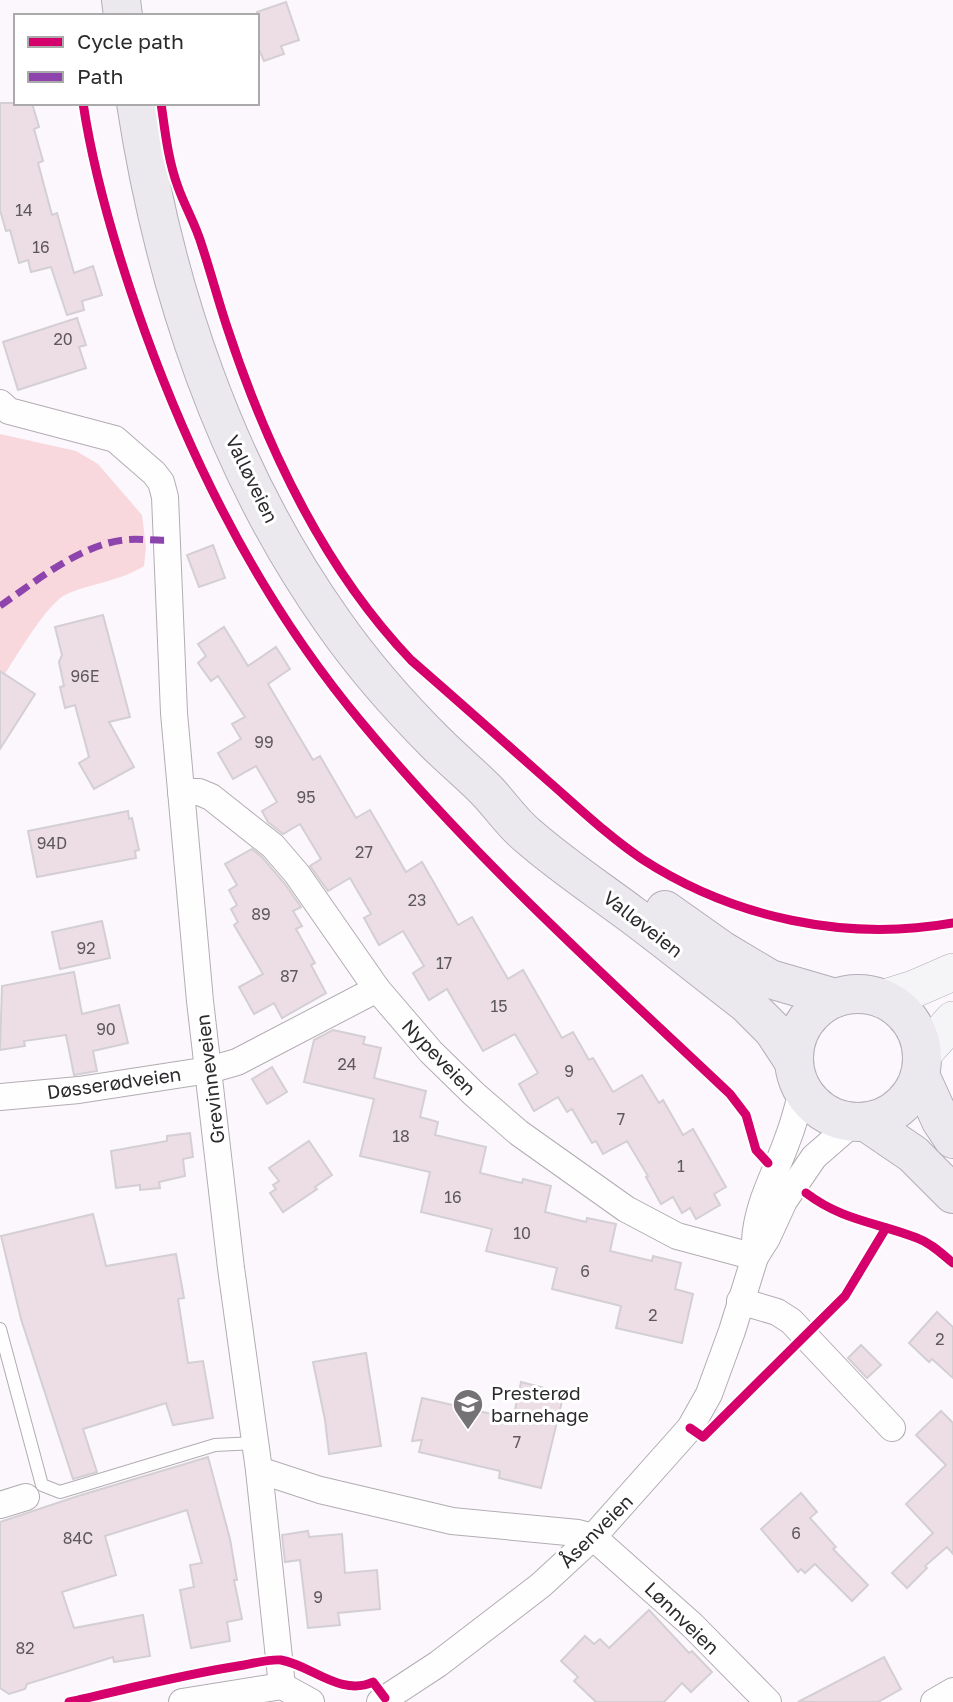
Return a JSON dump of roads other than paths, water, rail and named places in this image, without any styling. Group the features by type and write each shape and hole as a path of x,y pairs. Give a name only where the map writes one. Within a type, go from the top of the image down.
{"main road":[{"name":"Valløveien","path":"136,105 164,244 187,324 211,391 248,475 296,565 333,623 407,712 487,791 512,822 753,1009 773,1030 798,1077"},
{"name":"Valløveien","path":"487,791 522,808 723,951 757,972 783,985 835,998"},
{"path":"882,999 953,972"},
{"path":"953,1020 921,1065 915,1089 906,1102 881,1119 860,1123 838,1120 812,1104 798,1077 794,1048 804,1023 812,1013 835,998 866,995 882,999 906,1015 920,1040 921,1065 937,1114 953,1139"},
{"path":"860,1123 913,1154 953,1194"}],"street":[{"name":"Grevinneveien","path":"0,403 9,411 115,439 154,473 161,482 165,497 174,713 200,1001 231,1268 259,1470 282,1686"},
{"name":"Nypeveien","path":"181,792 199,792 211,797 273,846 298,874 377,989 431,1052 519,1133 626,1209 677,1236 755,1257"},
{"name":"Døsserødveien","path":"0,1097 79,1090 209,1070 237,1062 377,989"},
{"name":"Åsenveien","path":"755,1257 758,1216 788,1139 798,1077"},
{"name":"Åsenveien","path":"380,1702 438,1664 541,1585 593,1537 690,1428 709,1394 755,1257 794,1184 814,1157 860,1123"},
{"path":"740,1301 777,1312 792,1321 892,1429"},
{"path":"259,1470 320,1490 452,1521 578,1533 593,1537"},
{"path":"0,1505 26,1497"},
{"name":"Lønnveien","path":"593,1537 692,1625 768,1702"},
{"path":"182,1702 282,1686 311,1702"},
{"path":"934,1702 953,1691"}],"lane":[{"path":"0,1329 42,1485 53,1491 60,1492 215,1445 255,1443"}],"place":[{"name":"Presterød barnehage","path":"468,1431"}]}
